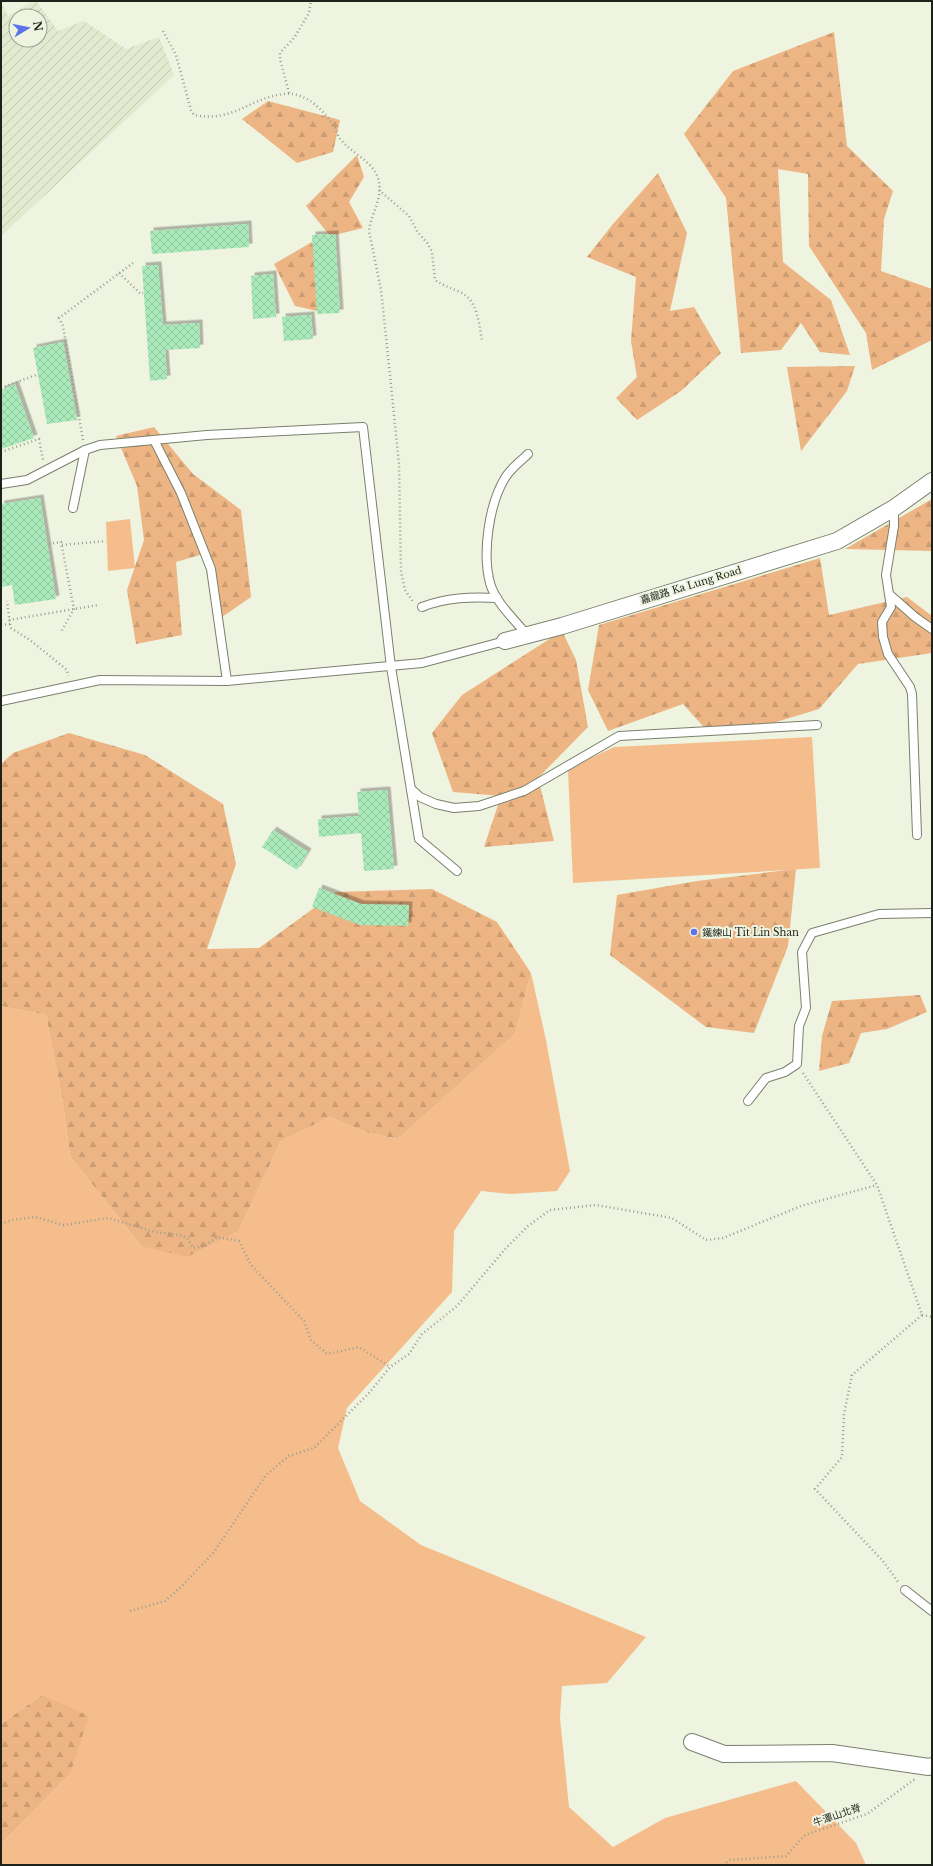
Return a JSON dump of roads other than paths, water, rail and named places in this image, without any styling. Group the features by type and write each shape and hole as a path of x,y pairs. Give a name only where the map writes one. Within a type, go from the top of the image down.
{"street":[{"name":"嘉龍路 Ka Lung Road","path":"505,641 837,541 894,508 932,480"},
{"path":"692,1742 724,1754 832,1753 930,1767"}],"lane":[{"path":"1,484 27,480 85,450 100,445 207,435 363,428 391,667 419,839 457,871"},
{"path":"154,440 181,493 211,569 227,681"},
{"path":"73,508 85,450"},
{"path":"527,635 497,598 490,583 486,549 491,512 505,478 528,454"},
{"path":"894,508 894,526 886,576 891,607 882,622 882,637 888,654 910,687 912,694 917,835"},
{"path":"889,594 914,617 932,629"},
{"path":"422,607 436,602 463,597 497,598"},
{"name":"嘉龍路 Ka Lung Road","path":"1,701 100,680 227,681 391,667 422,663 505,641"},
{"path":"411,789 420,797 436,804 454,808 479,806 524,791 619,736 817,725"},
{"path":"748,1101 766,1078 785,1072 797,1064 799,1026 806,1008 802,952 812,933 879,914 932,913"},
{"path":"905,1590 932,1611"}],"place":[{"name":"鐵練山 Tit Lin Shan","path":"694,932"}]}
